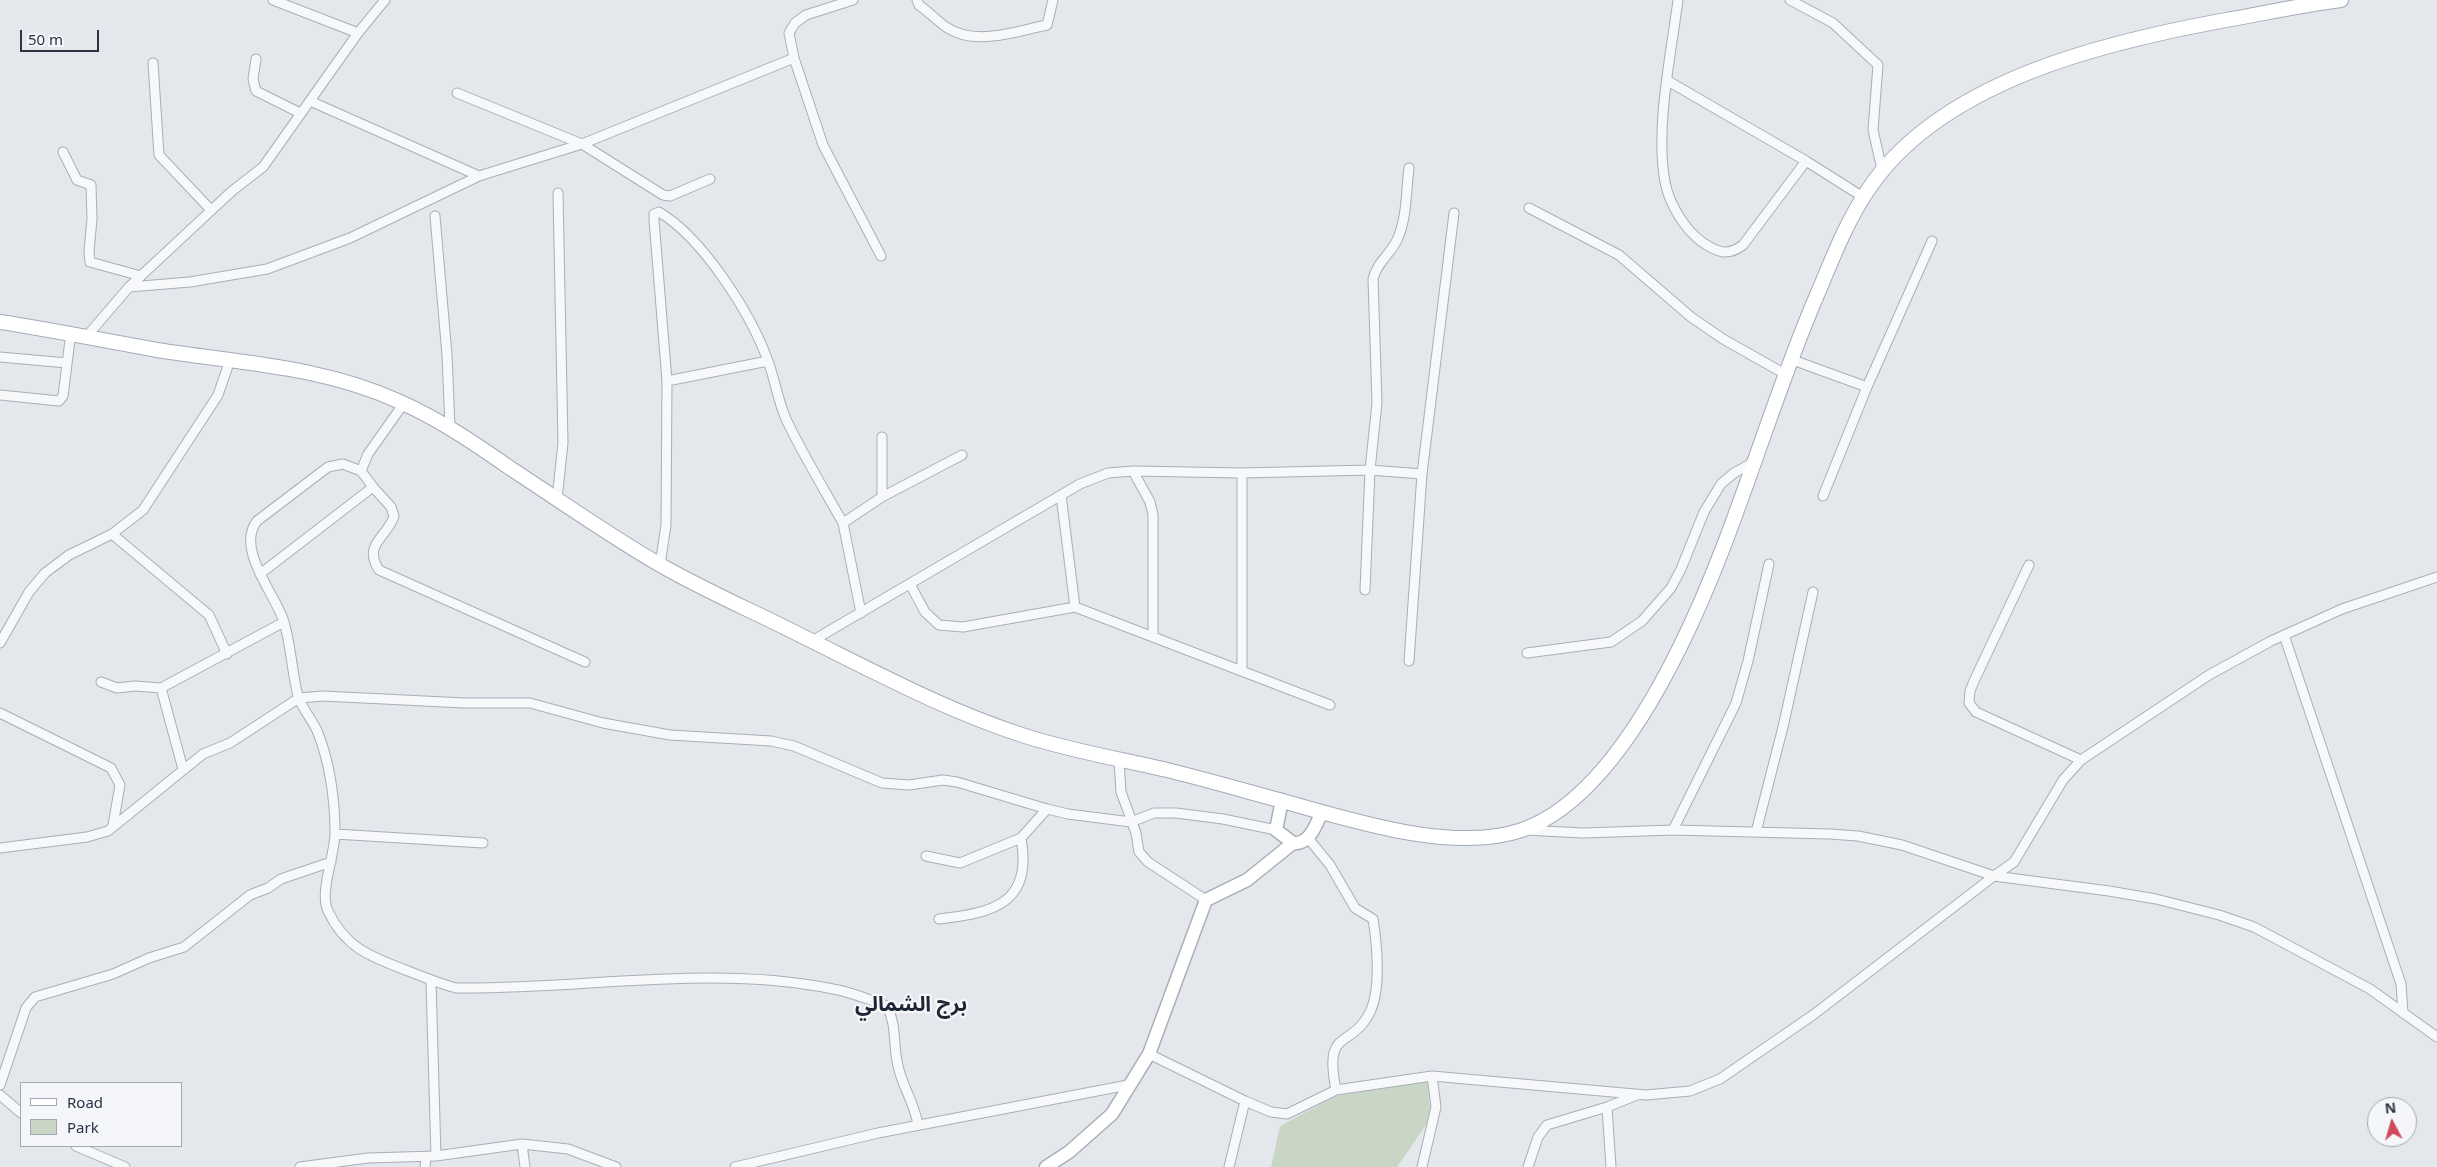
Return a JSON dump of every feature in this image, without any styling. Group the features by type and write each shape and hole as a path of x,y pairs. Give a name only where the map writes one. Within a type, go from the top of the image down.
{"main road":[{"path":"0,322 71,332 152,349 290,367 374,390 450,427 557,500 660,565 923,695 985,721 1026,736 1119,761 1165,770 1393,830 1473,838 1521,830 1552,816 1580,794 1602,771 1652,700 1703,600 1790,359 1835,253 1863,197 1882,170 1923,131 1964,104 2012,81 2074,57 2179,28 2341,0"}],"street":[{"path":"272,0 358,33"},
{"path":"88,336 128,287 211,210 263,167 358,33 385,0"},
{"path":"853,0 806,15 795,23 789,33 794,58 823,145 881,256"},
{"path":"917,0 919,5 946,27 958,33 982,36 1018,34 1047,25 1053,0"},
{"path":"1678,0 1663,132 1665,183 1671,200 1683,221 1698,239 1715,251 1728,253 1743,245 1806,161"},
{"path":"1790,0 1833,23 1878,65 1873,130 1882,170"},
{"path":"128,287 190,282 267,269 350,238 479,176 582,144 794,58"},
{"path":"256,60 253,79 256,91 300,114"},
{"path":"153,63 159,155 211,210"},
{"path":"1668,81 1806,161 1863,197"},
{"path":"457,93 582,144 663,195 670,196 710,179"},
{"path":"310,101 479,176"},
{"path":"63,152 76,180 91,185 90,262 141,276"},
{"path":"1364,590 1370,470 1375,431 1378,373 1373,279 1375,269 1398,239 1404,212 1409,168"},
{"path":"557,500 563,443 558,193"},
{"path":"1529,208 1624,258 1691,317 1723,339 1785,374"},
{"path":"660,565 666,525 667,381 654,220 654,214 659,212 678,227 713,265 745,313 768,361 785,418 843,523 861,613"},
{"path":"1409,661 1422,474 1454,213"},
{"path":"436,216 447,355 450,427"},
{"path":"1823,496 1866,387 1932,241"},
{"path":"0,395 59,401 63,396 71,332"},
{"path":"0,357 67,363"},
{"path":"1790,359 1866,387"},
{"path":"0,643 29,592 45,573 69,555 112,534 132,520 151,498 218,395 230,360"},
{"path":"667,381 768,361"},
{"path":"361,471 368,454 404,403"},
{"path":"882,437 882,497"},
{"path":"843,523 882,497 962,455"},
{"path":"1527,653 1611,642 1642,621 1671,588 1712,497 1721,484 1734,473 1754,462"},
{"path":"585,662 379,570 374,563 374,546 394,516 391,507 361,471 342,464 328,467 257,521 252,528 250,536 260,574 284,622 299,698 316,727 324,751 330,782 335,834 326,890 327,910 346,939 366,954 432,982 456,988 737,979 808,984 854,993 887,1006 893,1018 899,1071 916,1111 918,1125"},
{"path":"812,641 1061,496 1094,478 1108,473 1133,471 1242,473 1370,470 1422,474"},
{"path":"1133,471 1150,502 1153,515 1153,636"},
{"path":"1242,473 1242,671"},
{"path":"260,574 373,487"},
{"path":"1061,496 1075,608"},
{"path":"112,534 209,616 228,654"},
{"path":"1673,830 1736,703 1748,661 1769,564"},
{"path":"2029,565 1974,681 1970,691 1969,703 1976,712 2081,760"},
{"path":"1149,1054 1245,1101 1271,1112 1287,1114 1336,1090 1432,1076 1637,1094 1690,1091 1720,1079 1774,1044 1994,876 2006,870 2019,855 2063,780 2081,760 2209,675 2284,635 2342,609 2437,577"},
{"path":"910,584 925,612 939,625 950,627 978,625 1075,608 1153,636 1330,705"},
{"path":"1756,832 1783,727 1813,592"},
{"path":"101,682 118,688 135,686 161,688 228,654 284,622"},
{"path":"2284,635 2401,984 2403,1013"},
{"path":"161,688 183,769"},
{"path":"0,848 87,837 108,831 203,754 230,743 299,698 322,696 464,703 530,703 603,723 670,735 771,741 794,746 882,783 909,785 943,780 957,782 1047,809 1131,822 1154,813 1176,813 1223,819 1276,830 1293,842 1298,843 1308,838 1322,812"},
{"path":"0,713 111,768 120,784 114,825"},
{"path":"1119,761 1121,792 1140,852 1148,862 1206,900"},
{"path":"1276,830 1282,800"},
{"path":"926,856 960,863 1021,838 1047,809"},
{"path":"1521,830 1583,833 1673,830 1830,834 1902,845 1994,876 2109,891 2218,915 2254,928 2331,966 2370,989 2437,1037"},
{"path":"335,834 483,843"},
{"path":"939,919 987,912 1003,902 1021,880 1024,868 1021,838"},
{"path":"1308,838 1330,865 1355,908 1373,919 1377,940 1375,994 1370,1011 1358,1027 1335,1046 1332,1055 1332,1070 1336,1090"},
{"path":"1046,1167 1069,1152 1112,1114 1128,1085 1149,1054 1206,900 1247,880 1293,842"},
{"path":"0,1085 26,1008 35,997 113,974 149,958 184,947 250,896 268,888 280,879 331,862"},
{"path":"432,982 436,1156"},
{"path":"1422,1167 1436,1107 1432,1076"},
{"path":"735,1167 918,1125 1128,1085"},
{"path":"1528,1167 1538,1137 1547,1125 1608,1107 1637,1094"},
{"path":"0,1095 20,1111"},
{"path":"1229,1167 1245,1101"},
{"path":"1608,1107 1611,1167"},
{"path":"522,1144 525,1167"},
{"path":"300,1167 368,1158 436,1156 522,1144 568,1149 616,1167"},
{"path":"78,1147 125,1167"},
{"path":"426,1157 426,1167"}],"green space":[{"path":"1427,1081 1431,1118 1397,1167 1271,1167 1280,1126 1336,1096"}],"district":[{"name":"برج الشمالي","path":"911,1005"}]}
